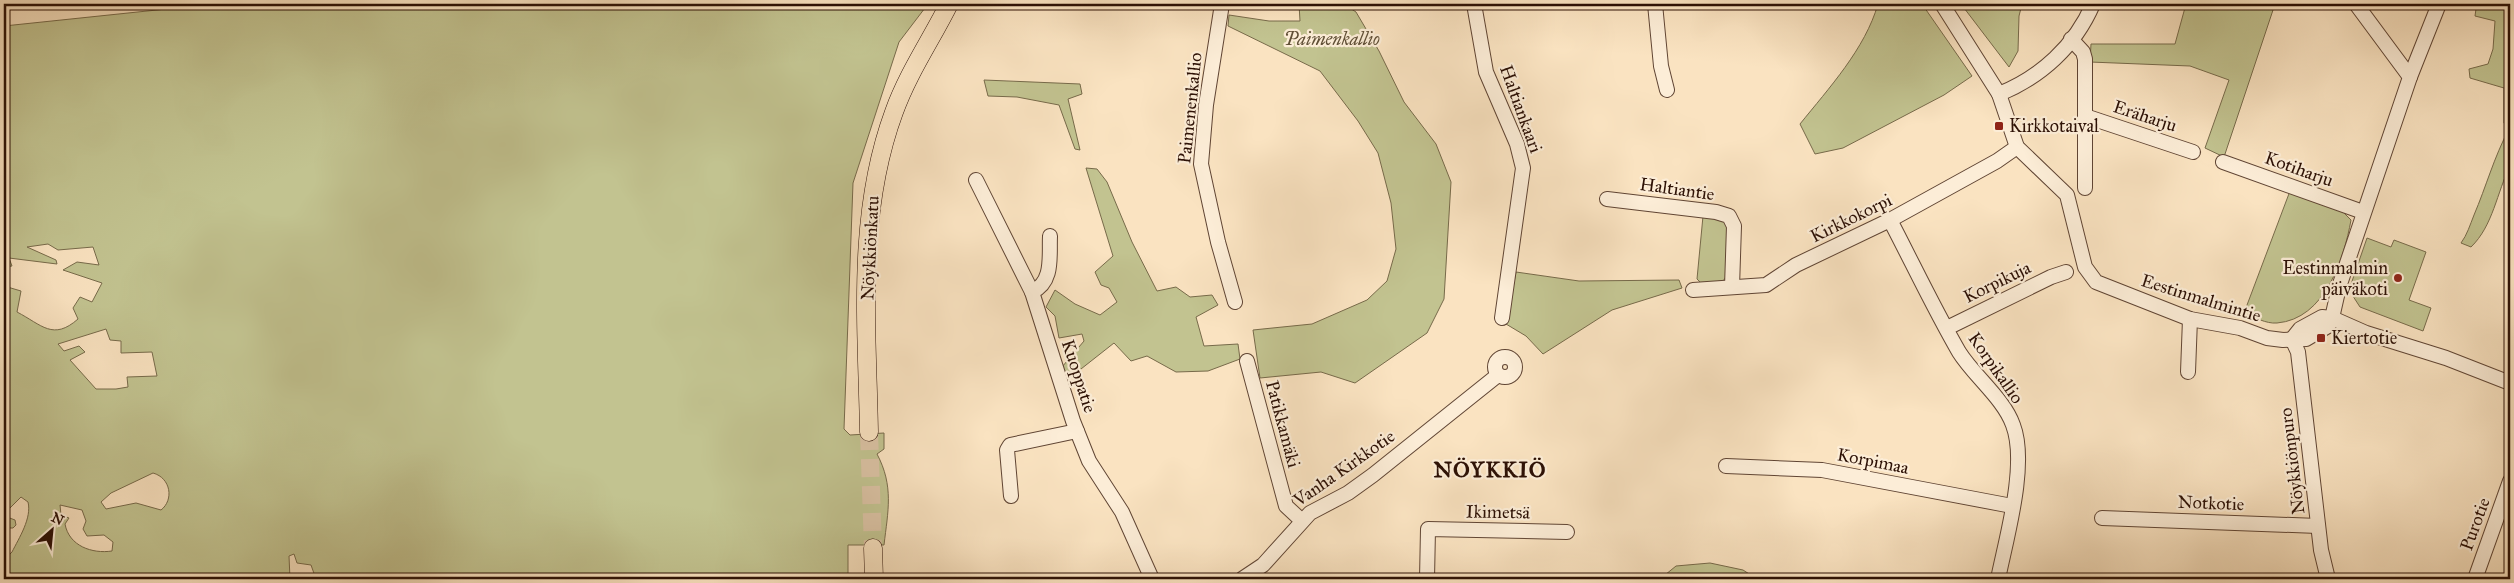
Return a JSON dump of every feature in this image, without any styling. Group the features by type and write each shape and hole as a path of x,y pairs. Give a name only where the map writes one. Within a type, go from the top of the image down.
{"main road":[{"name":"Nöykkiönkatu","path":"869,432 866,275 872,197 893,113 916,63 945,11 956,4"},
{"path":"873,548 874,579"}],"street":[{"name":"Paimenenkallio","path":"1222,4 1206,106 1201,164 1218,242 1235,302"},
{"name":"Haltiankaari","path":"1474,4 1486,72 1517,144 1523,168 1502,318"},
{"path":"1655,4 1661,66 1667,90"},
{"name":"Eestinmalmintie","path":"1942,4 1999,94 2017,147 2067,195 2083,260 2089,275 2096,282 2190,318 2240,328 2267,338 2306,339 2328,326 2332,318"},
{"path":"1999,94 2044,70 2071,40 2094,4"},
{"path":"2356,4 2410,77"},
{"path":"2439,4 2410,77 2363,212 2339,287 2332,318 2366,333 2446,358 2510,383"},
{"path":"2071,40 2083,52 2084,59 2086,116 2085,188"},
{"name":"Eräharju","path":"2086,116 2193,152"},
{"name":"Kirkkokorpi","path":"1692,290 1766,285 1796,265 1890,220 1996,161 2017,147"},
{"name":"Kotiharju","path":"2223,162 2363,212"},
{"name":"Kuoppatie","path":"976,180 1032,292 1077,431 1089,461 1130,526 1152,579"},
{"name":"Haltiantie","path":"1608,199 1716,212 1728,216 1734,226 1732,287"},
{"name":"Korpikallio","path":"1890,220 1947,328 1972,370 2004,409 2014,425 2018,448 2017,478 1998,579"},
{"path":"1032,292 1040,288 1048,273 1050,236"},
{"name":"Korpikuja","path":"1947,328 2066,272"},
{"path":"2188,372 2190,318"},
{"name":"Nöykkiönpuro","path":"2292,339 2298,352 2321,550 2328,579"},
{"name":"Patikkamäki","path":"1247,361 1286,506 1301,520"},
{"name":"Vanha Kirkkotie","path":"1242,579 1263,565 1293,534 1301,520 1373,475 1498,375"},
{"path":"1012,496 1007,450 1010,445 1077,431"},
{"name":"Korpimaa","path":"1726,466 1822,470 2012,506"},
{"name":"Purotie","path":"2475,579 2510,481"},
{"name":"Notkotie","path":"2102,518 2318,526"},
{"name":"Ikimetsä","path":"1427,579 1428,529 1567,532"}],"green space":[{"path":"214,4 928,4 899,42 853,183 844,429 850,435 884,433 884,449 877,454 888,488 888,510 884,545 848,545 848,579 316,579 311,565 297,563 294,554 289,556 290,579 4,579 4,554 9,555 12,552 24,528 29,508 28,502 21,497 6,512 7,517 15,520 16,525 13,528 9,528 4,523 4,286 21,291 17,312 41,326 54,330 69,326 78,319 73,308 80,297 92,302 102,283 63,270 77,262 99,265 93,247 58,250 48,244 27,247 56,260 57,264 9,258 12,266 4,267 4,26","holes":["106,329 110,340 121,341 121,353 152,352 157,376 127,377 128,387 96,389 70,360 85,352 79,346 64,351 58,344","153,473 164,479 169,490 168,501 161,510 136,503 106,509 101,502 111,493","60,505 82,510 86,521 83,529 87,536 104,535 113,542 112,551 89,550 76,543 67,532 65,524 69,518 61,515"]},
{"name":"Paimenkallio","path":"1299,4 1344,4 1356,12 1379,51 1404,102 1436,144 1451,182 1444,299 1427,333 1355,383 1321,372 1260,378 1253,330 1312,324 1367,300 1387,281 1396,249 1391,203 1378,153 1358,121 1320,71 1228,26 1229,15 1269,21 1300,21"},
{"path":"1878,4 1922,4 1972,76 1944,95 1843,148 1815,154 1800,124 1834,82 1855,52 1872,21"},
{"path":"1961,4 2022,4 2019,16 2018,51 2009,67"},
{"path":"2186,4 2275,4 2224,157 2205,148 2229,80 2190,66 2090,62 2091,44 2175,44"},
{"path":"2483,4 2510,4 2510,166 2490,219 2471,247 2461,243 2509,129 2504,123 2504,88 2470,78 2469,69 2488,64 2493,49 2495,21 2475,16 2476,9"},
{"path":"984,80 1080,84 1082,94 1068,99 1080,150 1075,149 1059,105 1017,97 988,96"},
{"path":"1086,168 1097,169 1107,182 1132,242 1157,291 1176,287 1190,297 1212,295 1218,305 1196,317 1204,346 1238,344 1240,359 1208,371 1176,372 1147,356 1131,361 1114,343 1067,380 1062,367 1084,341 1082,334 1059,338 1055,316 1046,307 1055,290 1075,304 1100,315 1117,302 1109,288 1101,285 1095,272 1113,256"},
{"path":"2290,191 2341,210 2351,220 2337,269 2320,299 2308,311 2294,319 2277,323 2269,322 2244,313"},
{"path":"1703,216 1723,219 1730,226 1729,273 1723,281 1701,283 1697,279"},
{"path":"2367,238 2391,247 2394,240 2426,252 2409,300 2431,308 2423,331 2360,307 2349,290"},
{"path":"1516,272 1579,281 1679,280 1682,288 1612,310 1543,354 1526,336 1506,324"},
{"path":"1710,563 1743,570 1757,579 1660,579 1676,566"}],"tunnel":[{"path":"869,432 873,548"}],"place":[{"name":"Kirkkotaival","path":"1999,126"},
{"name":"Eestinmalmin päiväkoti","path":"2398,278"},
{"name":"Kiertotie","path":"2321,338"}],"district":[{"name":"NÖYKKIÖ","path":"1490,469"}]}
